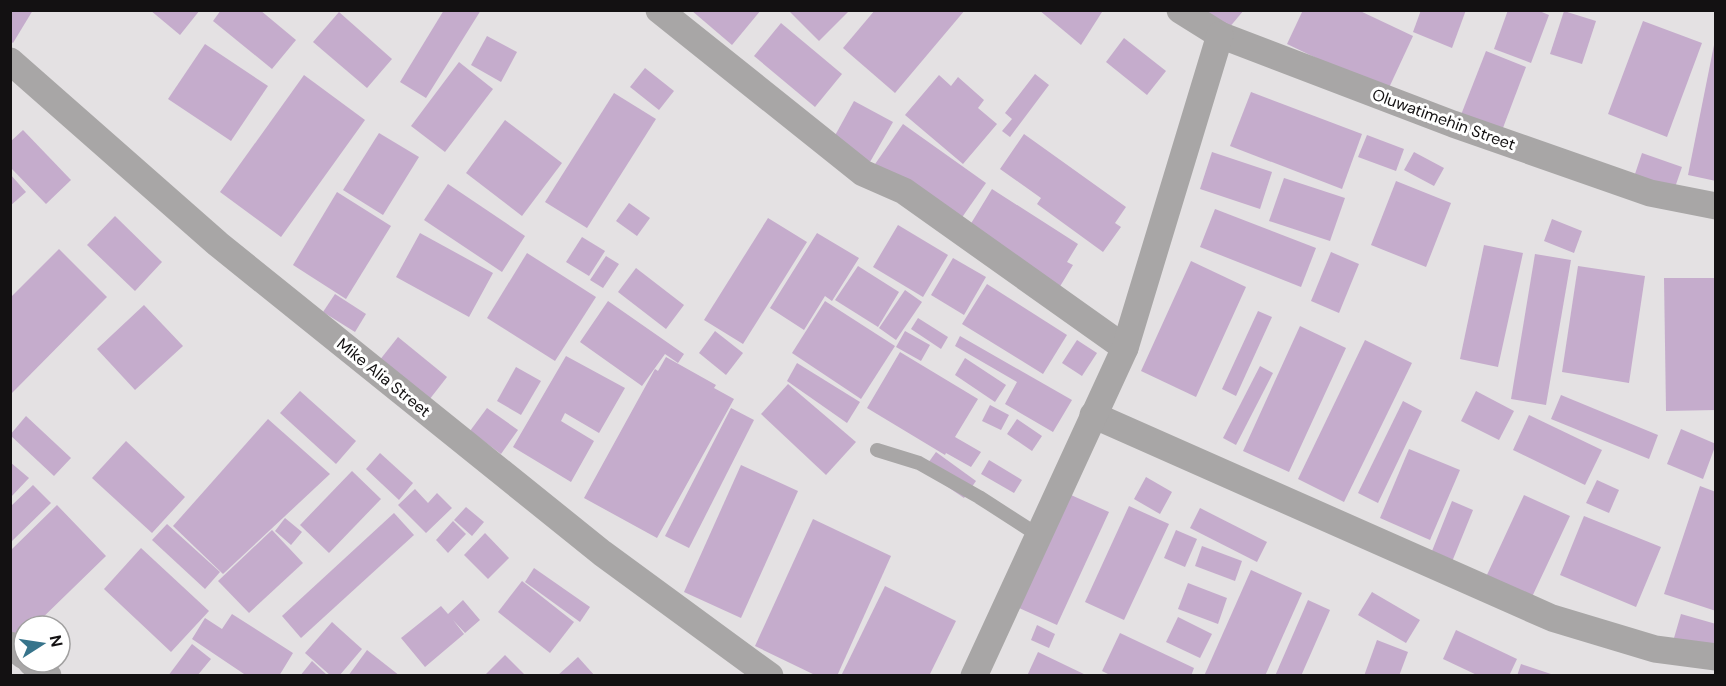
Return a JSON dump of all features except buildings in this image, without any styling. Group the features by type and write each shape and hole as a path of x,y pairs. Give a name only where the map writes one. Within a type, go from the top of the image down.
{"street":[{"path":"659,10 863,173 904,191 1125,348"},
{"name":"Oluwatimehin Street","path":"1180,10 1220,35 1453,124 1650,193 1716,206"},
{"path":"974,675 1125,348 1220,35"},
{"name":"Mike Alia Street","path":"10,61 218,244 602,553 771,675"},
{"path":"1093,416 1552,618 1655,649 1716,657"}],"lane":[{"path":"877,450 919,463 980,497 1038,535"}]}
